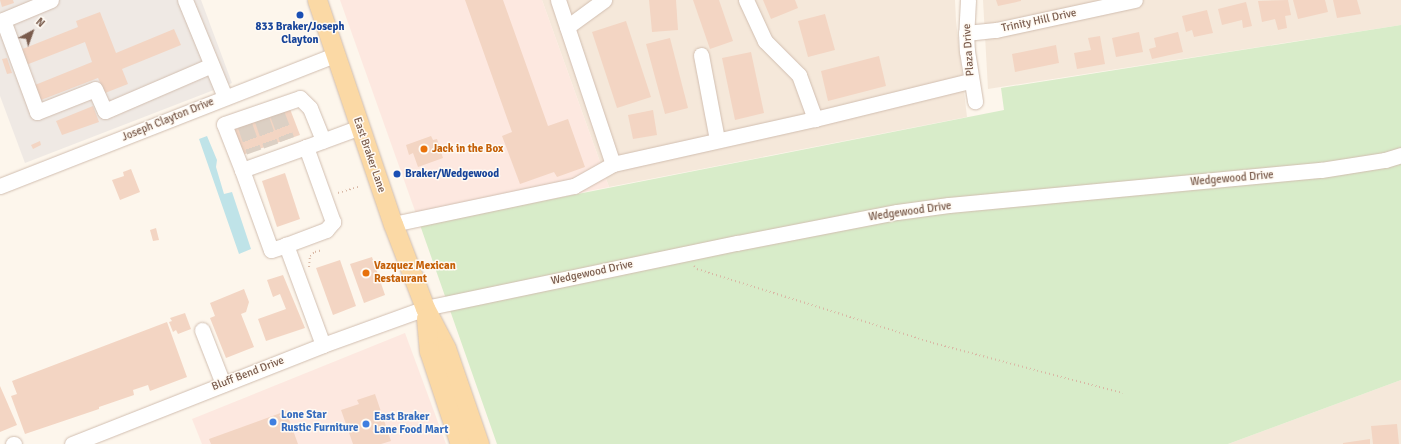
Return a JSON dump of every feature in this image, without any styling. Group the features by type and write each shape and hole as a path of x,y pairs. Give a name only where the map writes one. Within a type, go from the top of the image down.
{"main road":[{"name":"East Braker Lane","path":"317,0 393,224 425,308 446,348 479,444"},
{"name":"East Braker Lane","path":"425,308 429,351 460,444"}],"street":[{"path":"52,0 3,20 37,112 95,89 105,111 212,65"},
{"path":"185,0 225,96"},
{"path":"558,0 613,164"},
{"path":"567,27 604,0"},
{"path":"746,0 765,41 799,75 815,119"},
{"name":"Plaza Drive","path":"968,0 966,33 970,81 975,101"},
{"name":"Trinity Hill Drive","path":"966,33 996,30 1135,0"},
{"name":"Joseph Clayton Drive","path":"0,186 225,96 336,54"},
{"path":"701,55 718,140"},
{"path":"393,224 574,186 613,164 815,119 970,81"},
{"path":"224,124 244,121 260,116 300,98 310,108 323,141"},
{"path":"210,102 224,124 271,250 326,230 333,222 306,147"},
{"path":"242,170 256,158 289,146 306,147 360,127"},
{"name":"Wedgewood Drive","path":"425,308 897,212 949,205 1321,170 1385,160 1401,155"},
{"path":"286,245 323,345"},
{"name":"Bluff Bend Drive","path":"72,444 323,345 425,308"},
{"path":"202,330 223,384"}],"path":[{"path":"338,193 358,187"},
{"path":"682,255 697,269 933,343 1122,394"}],"shaded area":[{"path":"0,0 201,0 232,83 25,163 0,96"},
{"path":"340,0 542,0 609,187 420,225"},
{"path":"542,0 955,0 967,117 609,187"},
{"path":"983,0 1401,0 1401,25 988,89"},
{"path":"405,333 446,444 202,444 192,419"},
{"path":"1401,380 1401,444 1228,444"}],"green space":[{"path":"1401,25 1401,380 1228,444 497,444 420,225 1004,110 1001,88"}],"water":[{"path":"207,136 217,160 216,167 224,194 232,192 251,249 239,254 199,139"}],"building":[{"path":"0,0 13,0 14,3 2,7"},
{"path":"465,0 503,0 548,126 568,119 585,167 557,177 554,172 520,184 502,136 512,132"},
{"path":"649,0 676,0 678,30 652,32"},
{"path":"693,0 719,0 733,41 710,49"},
{"path":"763,0 795,0 798,8 771,19"},
{"path":"996,0 1021,0 1021,1 998,6"},
{"path":"1288,0 1291,15 1285,16 1287,28 1278,30 1275,19 1262,22 1258,1"},
{"path":"1293,0 1325,0 1328,12 1298,19"},
{"path":"1333,0 1357,0 1361,14 1337,18"},
{"path":"1246,2 1252,26 1243,28 1242,20 1222,25 1218,9"},
{"path":"1207,10 1213,33 1194,37 1192,30 1186,32 1182,16"},
{"path":"100,12 116,53 174,29 181,45 122,69 128,84 105,93 98,78 41,100 35,85 92,62 85,42 26,65 20,50 78,27 76,21"},
{"path":"825,14 835,50 808,57 798,21"},
{"path":"626,21 651,97 617,108 592,32"},
{"path":"1139,32 1143,52 1116,57 1112,38"},
{"path":"1178,32 1183,52 1152,59 1149,49 1156,47 1154,38"},
{"path":"1100,36 1105,64 1077,69 1074,53 1091,50 1088,38"},
{"path":"670,38 688,108 665,114 646,44"},
{"path":"1056,45 1059,63 1015,72 1012,54"},
{"path":"751,52 764,113 735,120 722,58"},
{"path":"879,56 886,86 828,101 821,71"},
{"path":"7,58 12,73 7,74 2,59"},
{"path":"93,106 99,122 62,135 56,121"},
{"path":"290,109 300,135 242,155 233,130"},
{"path":"653,110 657,135 633,139 628,115"},
{"name":"Jack in the Box","path":"431,136 433,140 437,139 443,158 418,167 413,153 409,155 406,145"},
{"path":"40,141 41,145 33,149 31,145"},
{"path":"131,169 140,192 120,200 112,180 124,176 123,172"},
{"path":"285,173 300,219 277,227 262,181"},
{"path":"156,228 159,240 153,241 150,230"},
{"path":"372,257 385,295 364,303 350,264"},
{"path":"340,260 356,306 333,315 316,268"},
{"path":"283,275 305,328 266,341 258,319 286,309 280,294 273,297 267,280"},
{"path":"244,289 249,302 246,312 241,314 254,347 226,358 210,318 215,316 210,303"},
{"path":"185,313 191,329 178,334 176,330 173,332 169,322 172,321 170,318"},
{"path":"167,322 187,377 150,391 148,385 133,390 134,395 99,407 99,409 25,434 11,396 17,394 12,381"},
{"path":"0,386 17,425 0,432"},
{"name":"East Braker Lane Food Mart","path":"375,394 391,441 381,444 353,444 341,410 359,404 357,400"},
{"name":"Lone Star Rustic Furniture","path":"286,411 298,444 211,444 209,439"},
{"path":"1397,424 1399,444 1373,444 1371,426"},
{"path":"1370,439 1370,444 1343,444 1343,443"}],"tunnel":[{"path":"277,113 287,139"},
{"path":"262,119 271,145"},
{"path":"245,125 254,151"}],"place":[{"name":"833 Braker/Joseph Clayton","path":"300,15"},
{"name":"Jack in the Box","path":"424,149"},
{"name":"Braker/Wedgewood","path":"397,174"},
{"name":"Vazquez Mexican Restaurant","path":"366,273"},
{"name":"Lone Star Rustic Furniture","path":"273,422"},
{"name":"East Braker Lane Food Mart","path":"366,424"}]}
